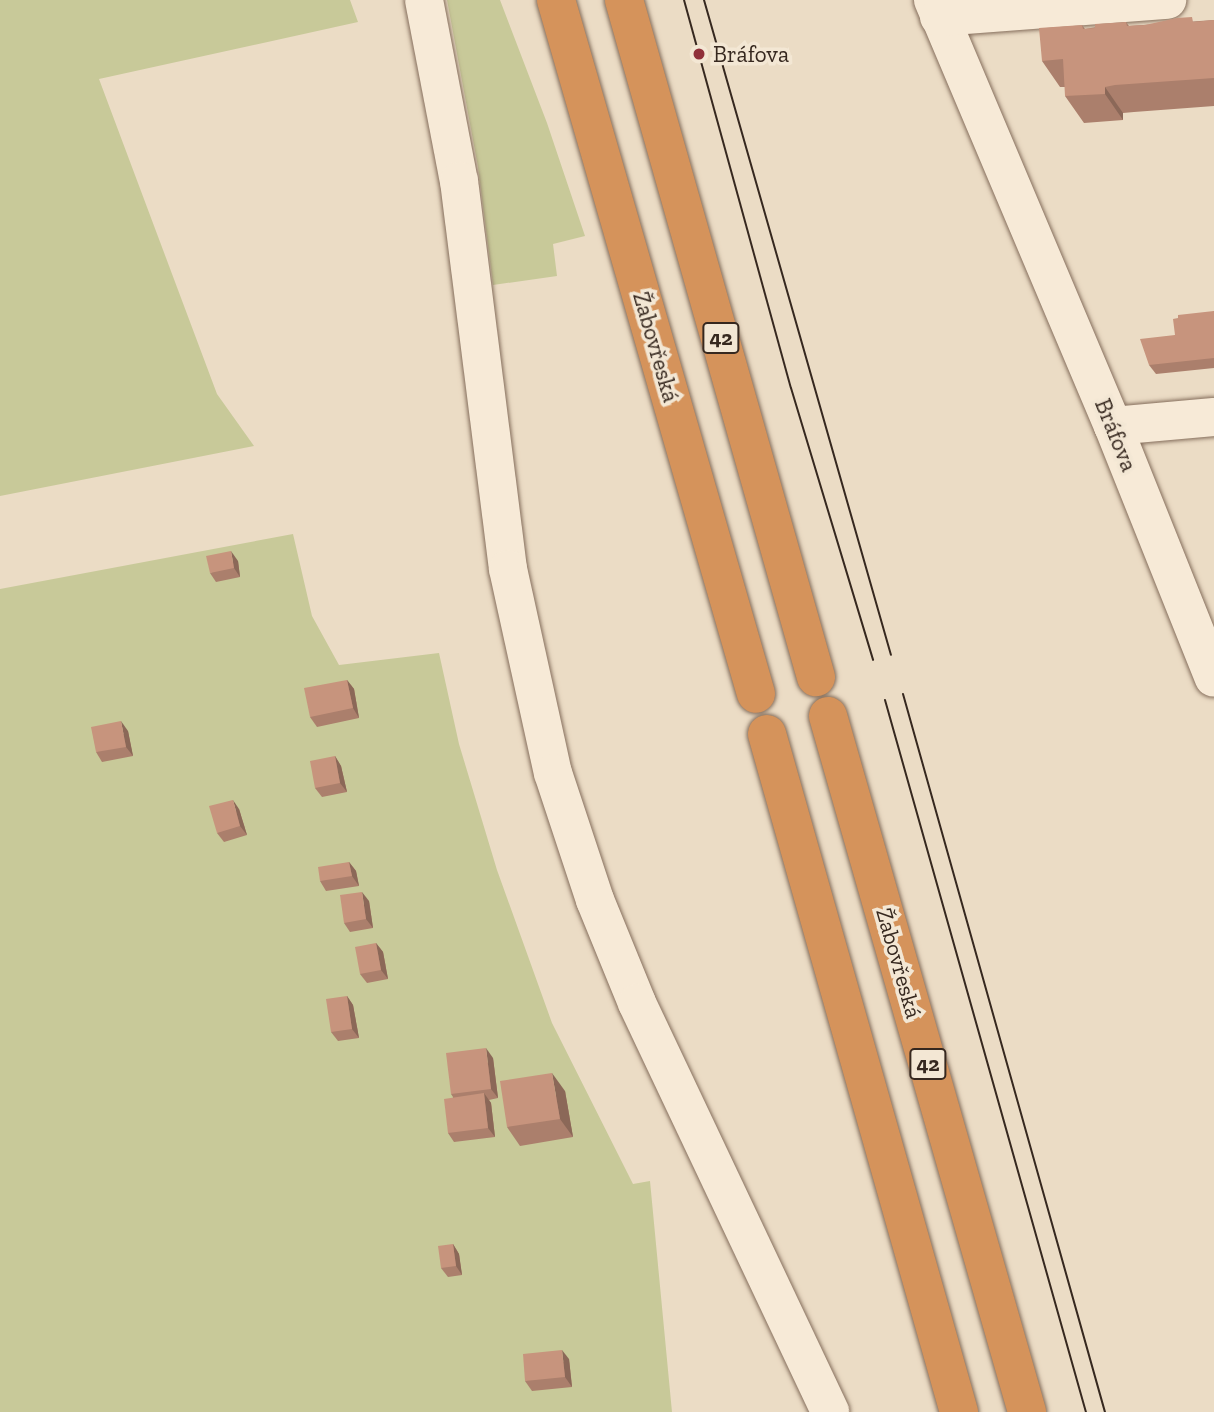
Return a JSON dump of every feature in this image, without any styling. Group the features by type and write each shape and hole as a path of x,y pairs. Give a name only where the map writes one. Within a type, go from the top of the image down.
{"highway":[{"name":"Žabovřeská","path":"556,0 756,694"},
{"name":"42","path":"624,0 816,677"},
{"name":"Žabovřeská","path":"828,716 1027,1412"},
{"path":"767,734 959,1412"}],"street":[{"path":"424,0 459,181 508,569 553,773 595,900 637,1003 830,1412"},
{"path":"936,8 1167,0"},
{"name":"Bráfova","path":"936,8 1113,426 1214,678"},
{"path":"1113,426 1214,417"}],"green space":[{"path":"0,0 350,0 358,22 99,79 217,394 254,446 0,496"},
{"path":"447,0 500,0 547,123 585,236 553,244 557,276 493,285 478,167"},
{"path":"293,534 312,616 339,665 439,653 459,744 497,870 552,1023 633,1184 650,1181 672,1412 0,1412 0,589"}],"building":[{"path":"1192,17 1193,22 1214,20 1214,78 1115,85 1105,87 1105,94 1065,96 1063,59 1042,61 1039,28 1082,25 1083,29 1095,28 1095,24 1126,22 1127,26 1145,25"},
{"path":"1214,311 1214,358 1149,365 1140,339 1175,335 1173,319 1178,318 1178,315"},
{"path":"231,551 234,568 210,573 206,556"},
{"path":"347,680 353,708 310,717 304,688"},
{"path":"121,721 126,747 96,752 91,727"},
{"path":"335,756 340,783 315,788 310,761"},
{"path":"233,800 240,826 217,833 209,806"},
{"path":"349,862 352,876 320,881 318,867"},
{"path":"362,892 366,919 344,923 340,895"},
{"path":"376,943 381,970 360,974 355,947"},
{"path":"347,996 352,1029 331,1032 326,999"},
{"path":"486,1048 491,1089 451,1094 446,1053"},
{"path":"552,1073 560,1119 507,1127 500,1081"},
{"path":"484,1093 488,1128 448,1133 444,1099"},
{"path":"453,1244 456,1266 441,1268 438,1246"},
{"path":"562,1350 565,1377 525,1381 523,1354"}],"tram line":[{"path":"684,0 791,388 873,660"},
{"path":"704,0 891,655"},
{"path":"903,694 1105,1412"},
{"path":"885,700 1086,1412"}],"place":[{"name":"Bráfova","path":"699,54"}]}
